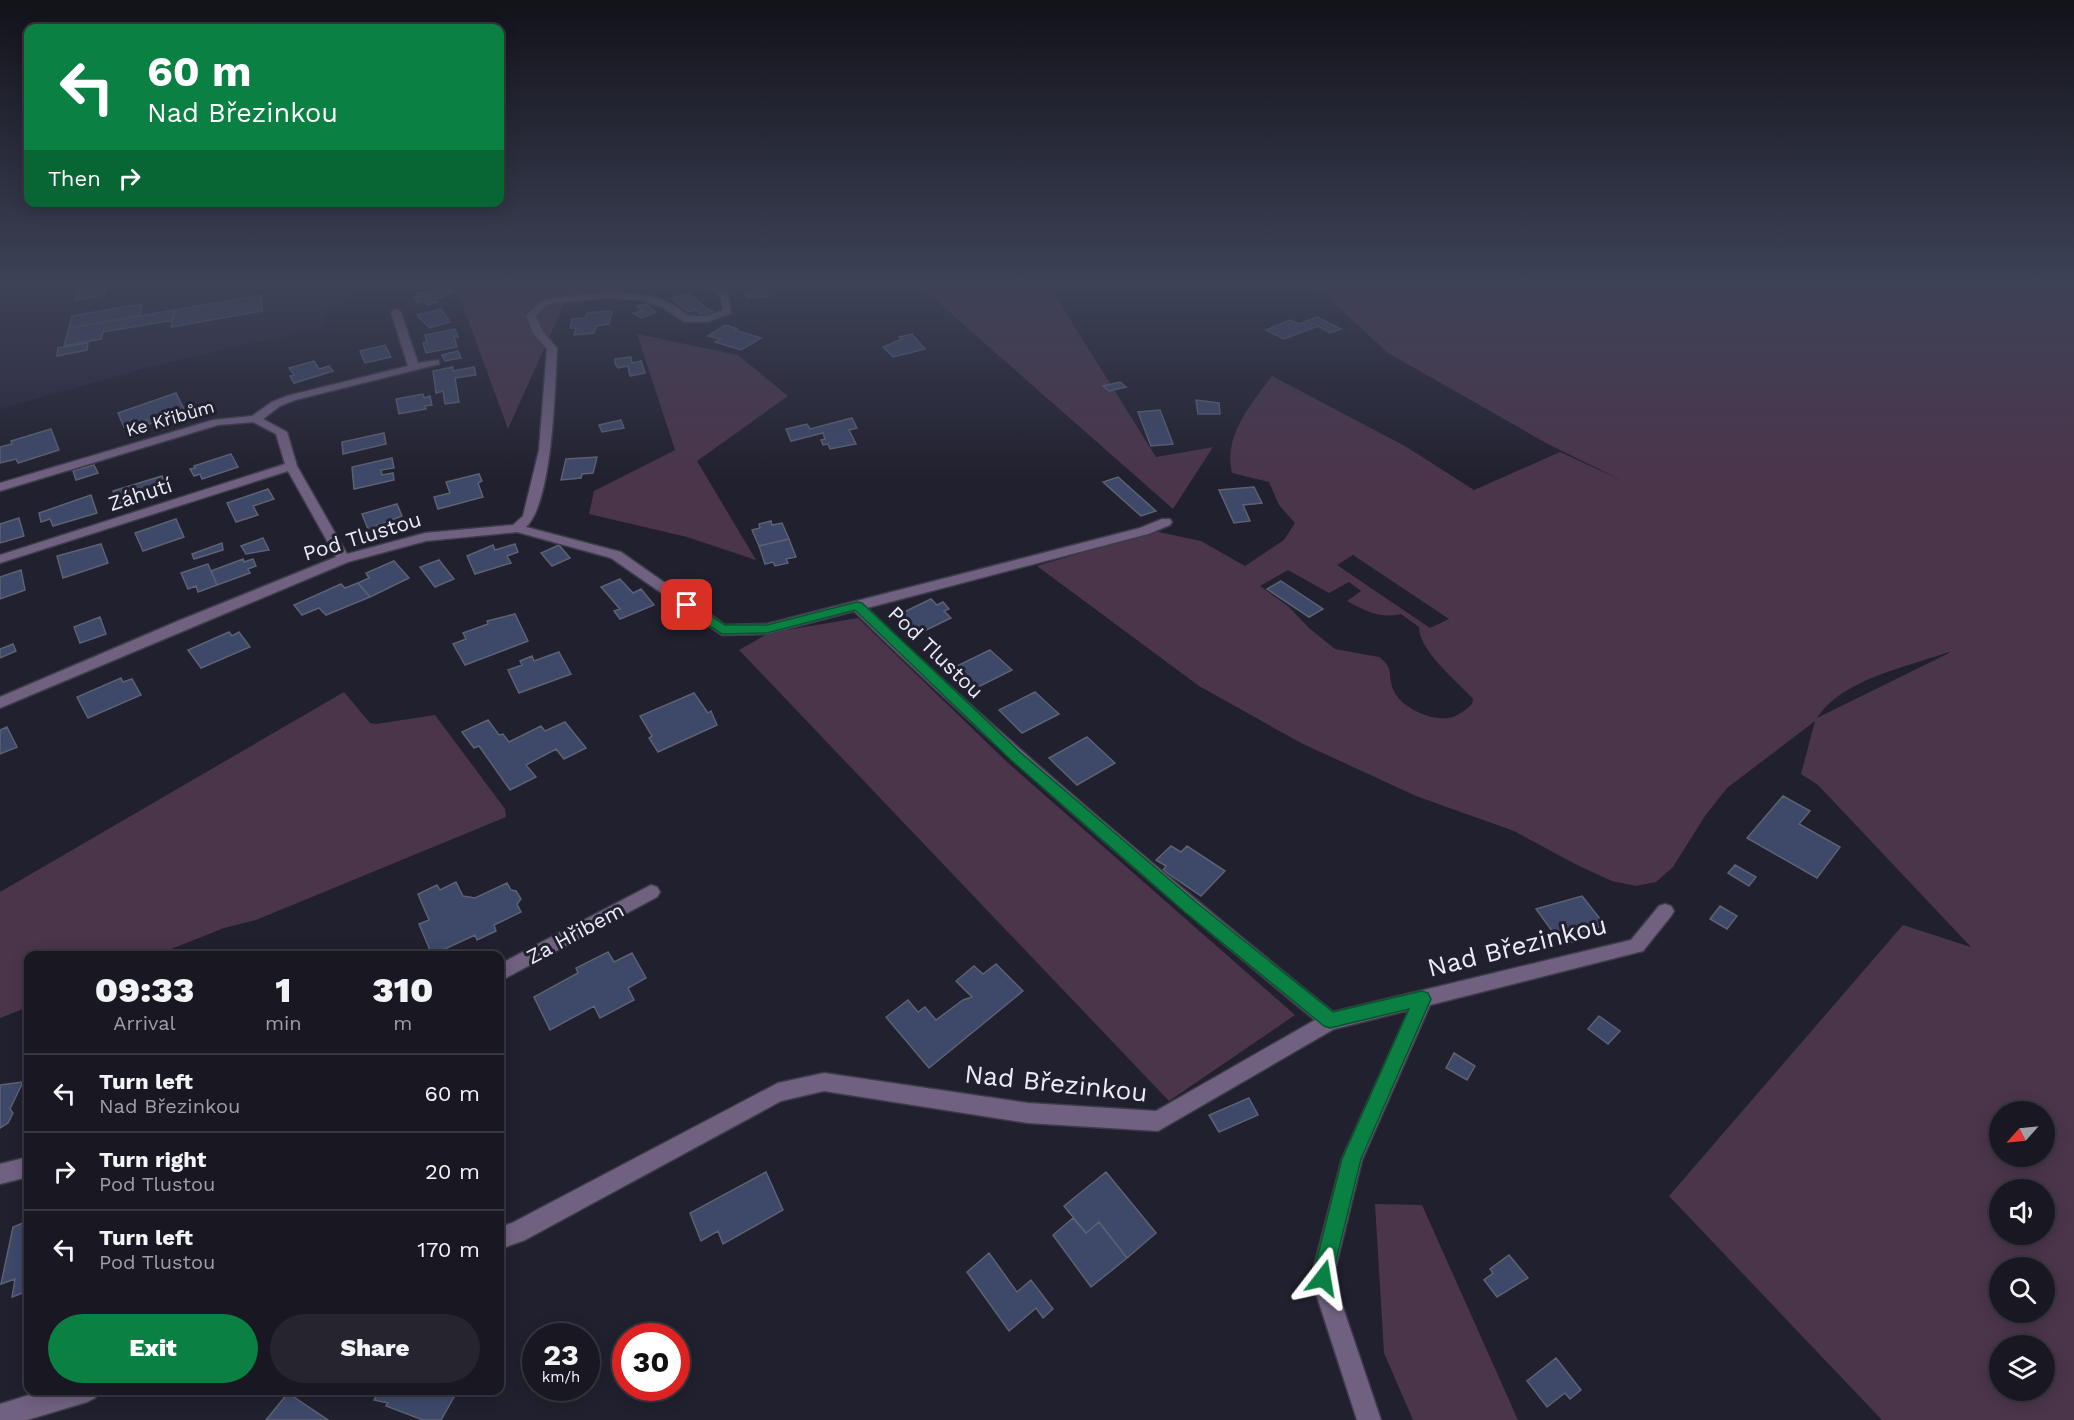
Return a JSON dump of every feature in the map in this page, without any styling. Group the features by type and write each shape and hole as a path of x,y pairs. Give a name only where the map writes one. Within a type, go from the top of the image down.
{"street":[{"path":"408,347 414,367"},
{"path":"517,528 529,517 545,450 551,347"},
{"path":"343,559 291,466 282,432 255,419 276,404 291,398 435,362"},
{"name":"Ke Křibům","path":"0,487 217,422 255,419"},
{"name":"Záhutí","path":"0,559 291,466"},
{"path":"857,606 1144,531 1166,522"},
{"name":"Pod Tlustou","path":"0,703 183,624 343,559 425,537 517,528 616,555 722,630 767,629 857,606 1016,757 1192,908 1330,1021"},
{"name":"Za Hřibem","path":"504,971 651,892"},
{"name":"Nad Březinkou","path":"504,1237 517,1232 778,1092 824,1082 1028,1113 1158,1121 1330,1021 1637,946 1665,911"},
{"path":"1369,1420 1323,1278 1352,1159 1422,999"},
{"path":"0,1174 24,1168"},
{"path":"0,1416 70,1395"}],"shaded area":[{"path":"0,347 235,347 149,367 0,409"},
{"path":"478,347 545,347 508,429"},
{"path":"641,347 701,347 738,355 788,396 697,461 756,560 687,537 589,514 594,491 675,450"},
{"path":"989,347 1087,347 1156,457 1213,447 1173,509"},
{"path":"1382,347 2074,347 2074,1420 1882,1420 1669,1196 1903,925 1971,947 1818,785 1801,774 1815,721 1727,788 1705,816 1673,867 1656,882 1636,886 1612,881 1514,831 1416,796 1301,743 1199,686 1037,566 1154,531 1201,541 1245,566 1284,540 1295,523 1279,505 1269,482 1232,473 1230,459 1235,433 1241,421 1272,376 1405,446 1474,490 1560,452 1623,481 1546,443 1388,353","holes":["1353,555 1449,619 1430,628 1337,565","1288,570 1329,593 1349,582 1361,591 1347,601 1379,615 1401,614 1419,627 1425,646 1473,699 1472,704 1453,717 1445,718 1428,716 1410,708 1393,689 1389,668 1384,661 1379,657 1335,649 1309,628 1288,606 1260,586","1949,653 1817,718 1842,693 1859,684"]},
{"path":"858,618 1007,762 1295,1015 1169,1101 739,650 769,633"},
{"path":"344,692 370,723 435,715 505,809 506,817 256,920 224,928 166,951 24,951 24,1009 0,1018 0,892"},
{"path":"1375,1204 1422,1205 1518,1420 1413,1420 1384,1353"}],"building":[{"path":"87,347 87,350 57,356 58,348"},
{"path":"386,347 391,357 365,363 360,351"},
{"path":"424,347 456,347 426,353"},
{"path":"883,347 925,349 893,357"},
{"path":"458,351 461,358 445,361 442,355"},
{"path":"631,357 632,363 641,361 645,373 630,376 628,366 618,368 615,364 615,359"},
{"path":"314,361 319,369 329,366 333,371 294,383 290,376 294,375 289,368"},
{"path":"453,367 453,371 474,367 476,375 455,378 459,402 445,404 443,391 436,393 433,371"},
{"path":"1120,382 1126,387 1109,391 1103,386"},
{"path":"176,393 186,413 149,424 147,420 124,427 118,413"},
{"path":"423,394 424,398 430,396 432,405 425,406 426,409 399,414 396,399"},
{"path":"1196,400 1219,403 1220,414 1198,414"},
{"path":"1160,410 1173,444 1151,446 1138,412"},
{"path":"852,418 857,428 849,430 856,444 830,449 828,444 823,445 821,440 825,439 823,433 791,441 786,429 807,424 810,429"},
{"path":"621,420 624,428 602,432 599,425"},
{"path":"51,429 59,450 18,463 16,459 0,463 0,447 12,444 11,441"},
{"path":"384,433 386,444 343,454 342,442"},
{"path":"231,454 238,467 202,479 200,474 194,476 190,469 195,468 194,466"},
{"path":"597,457 593,473 582,474 581,478 561,480 566,459"},
{"path":"392,458 394,468 381,470 382,475 393,473 394,480 354,489 352,467"},
{"path":"94,465 98,473 76,480 73,471"},
{"path":"479,474 482,481 478,483 483,497 438,509 434,497 450,493 446,482"},
{"path":"162,476 167,488 158,491 159,493 117,504 113,491"},
{"path":"1118,477 1156,511 1141,516 1103,482"},
{"path":"1254,487 1262,503 1243,505 1250,521 1234,523 1219,490"},
{"path":"268,489 274,499 253,506 258,515 236,522 227,503"},
{"path":"91,495 97,513 53,526 50,519 41,522 39,513"},
{"path":"397,504 402,516 368,529 362,514"},
{"path":"19,518 24,536 0,543 0,524"},
{"path":"176,519 184,537 143,551 135,533"},
{"path":"771,521 772,525 782,523 789,539 759,546 752,530 760,528 759,524"},
{"path":"263,538 269,550 246,554 241,546"},
{"path":"789,539 796,557 786,559 788,563 775,566 773,562 765,564 759,546"},
{"path":"222,543 223,550 194,559 192,554"},
{"path":"101,544 108,563 63,578 57,556"},
{"path":"515,544 518,552 507,556 511,563 475,574 467,556 493,545 495,550"},
{"path":"559,545 570,558 552,566 541,553"},
{"path":"243,559 244,562 253,559 256,566 248,569 250,573 217,585 211,571"},
{"path":"439,560 454,579 435,587 420,567"},
{"path":"394,561 409,578 370,597 358,583 369,578 366,573"},
{"path":"208,564 217,585 198,592 196,586 188,589 181,573"},
{"path":"21,570 25,590 0,599 0,577"},
{"path":"620,579 633,593 641,589 654,605 620,619 614,611 620,609 601,587"},
{"path":"1281,581 1323,609 1309,617 1267,589"},
{"path":"358,583 370,597 326,615 319,608 302,615 294,605 341,584 345,588"},
{"path":"931,599 937,605 943,602 949,609 944,611 951,618 920,633 900,614"},
{"path":"515,614 528,641 465,665 453,644 466,639 463,633 488,624 487,621"},
{"path":"100,617 106,634 80,643 74,627"},
{"path":"229,632 232,636 239,632 250,647 201,668 188,650"},
{"path":"13,644 16,651 0,658 0,649"},
{"path":"990,650 1012,670 976,688 955,667"},
{"path":"559,652 571,674 519,693 508,670 522,665 520,661 532,656 534,661"},
{"path":"121,678 123,682 132,679 141,695 88,718 77,697"},
{"path":"1035,692 1059,714 1022,733 999,710"},
{"path":"694,693 708,713 711,711 717,725 658,752 640,716"},
{"path":"488,720 499,735 503,734 509,742 541,726 545,731 565,722 586,748 564,759 556,749 526,765 536,777 510,790 479,746 474,748 462,732"},
{"path":"7,727 17,747 0,754 0,730"},
{"path":"1087,737 1115,763 1077,785 1049,758"},
{"path":"1783,796 1810,811 1799,824 1840,847 1817,878 1747,838"},
{"path":"1171,846 1181,852 1187,846 1225,871 1201,896 1163,870 1166,866 1156,860"},
{"path":"1735,865 1756,877 1749,886 1728,873"},
{"path":"456,882 463,896 475,898 507,883 521,899 517,904 521,912 494,925 496,931 477,940 475,935 441,951 430,951 419,924 429,920 418,894 437,885 440,890"},
{"path":"1582,896 1605,925 1575,934 1580,939 1566,944 1561,938 1558,939 1536,909"},
{"path":"1720,906 1737,916 1727,929 1710,919"},
{"path":"608,952 614,962 632,953 646,978 628,988 634,1000 600,1018 594,1006 550,1030 534,997 578,973 576,968"},
{"path":"996,964 1023,991 929,1068 886,1017 908,1000 918,1012 925,1007 936,1020 963,1000 972,997 956,981 974,966 983,974"},
{"path":"1599,1016 1620,1031 1608,1044 1588,1029"},
{"path":"1454,1053 1475,1066 1467,1080 1446,1068"},
{"path":"23,1082 10,1109 13,1113 8,1123 0,1128 0,1085"},
{"path":"1249,1098 1258,1115 1219,1132 1209,1115"},
{"path":"766,1172 783,1210 723,1244 718,1231 701,1241 690,1213"},
{"path":"1106,1172 1156,1233 1127,1258 1099,1222 1086,1233 1064,1206"},
{"path":"1073,1218 1086,1233 1099,1222 1127,1258 1091,1287 1053,1235"},
{"path":"24,1223 24,1292 12,1297 15,1279 1,1284 13,1227"},
{"path":"989,1253 1017,1292 1031,1280 1053,1309 1043,1318 1036,1308 1009,1331 967,1272"},
{"path":"1509,1255 1528,1278 1497,1297 1484,1280 1493,1273 1490,1269"},
{"path":"1556,1358 1581,1390 1570,1399 1565,1393 1547,1407 1527,1381"},
{"path":"286,1395 291,1395 328,1420 266,1420"},
{"path":"377,1395 455,1395 441,1420 423,1420 386,1406 388,1403 374,1400"}],"route":[{"path":"687,605 722,630 767,629 857,606 1016,757 1192,908 1330,1021 1383,1006 1422,999 1352,1159 1323,1278"}]}
